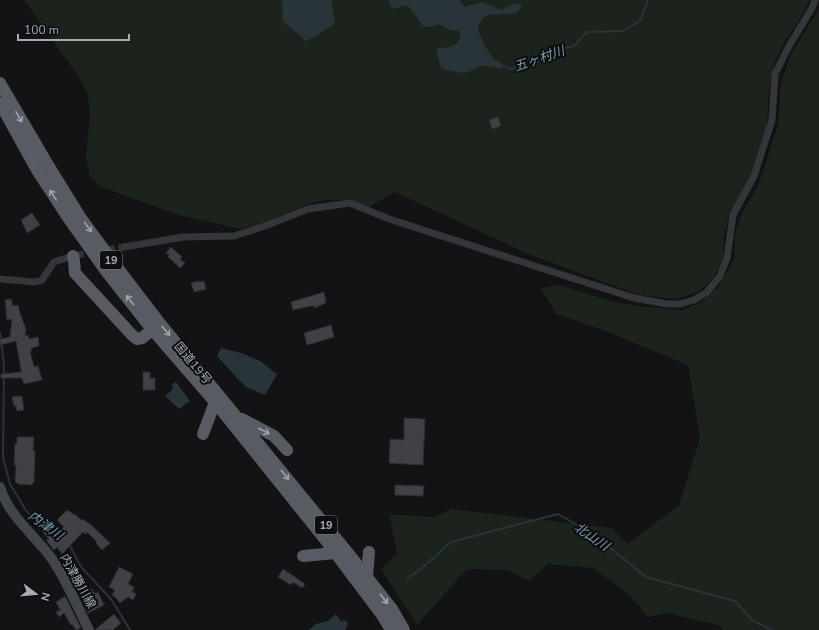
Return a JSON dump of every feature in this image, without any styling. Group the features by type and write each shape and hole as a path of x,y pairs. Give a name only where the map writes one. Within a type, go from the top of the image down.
{"highway":[{"name":"国道19号","path":"0,83 80,217 158,321 367,577 392,609 404,630"},
{"name":"国道19号","path":"0,103 37,170 106,271 215,402 335,553 382,615 391,630"},
{"path":"75,255 75,273 133,336 137,339 142,338 153,329"},
{"path":"203,434 215,402"},
{"path":"237,417 274,436 287,450"},
{"path":"367,577 369,552"},
{"path":"303,556 335,553"}],"main road":[{"name":"内津勝川線","path":"0,487 2,496 11,511 51,558 61,574 89,630"}],"street":[{"path":"124,247 183,237 234,236 265,226 308,209 350,203 389,220 634,298 667,304 680,304 694,300 707,292 720,276 727,258 733,215 754,176 772,120 775,74 815,0"},
{"path":"0,279 36,282 42,280 54,262 75,255"}],"shaded area":[{"path":"24,0 810,0 775,61 769,89 767,125 749,180 729,217 724,236 723,259 713,278 706,286 698,292 676,299 639,295 528,254 395,192 369,207 354,202 325,200 308,204 261,224 240,229 179,215 101,187 90,176 86,157 90,112 87,92 76,73"},
{"path":"331,0 335,21 332,26 307,41 304,40 283,22 282,1"},
{"path":"389,0 460,0 464,7 481,2 502,10 516,4 521,5 521,8 516,13 488,15 483,18 478,27 478,31 488,51 494,59 502,64 501,69 483,65 463,73 441,68 437,53 437,48 451,47 459,41 461,37 458,30 450,30 439,24 430,27 423,26 409,7 404,5 394,9 391,7"},
{"path":"819,7 819,630 722,630 722,626 667,613 648,617 629,594 593,568 548,564 529,581 507,570 467,569 417,625 381,569 397,553 389,514 435,517 451,509 612,528 627,544 679,505 700,438 688,365 603,330 556,314 541,288 559,285 614,302 683,310 699,303 719,286 734,260 735,234 743,211 758,186 778,125 781,83 791,54"},
{"path":"221,348 241,353 260,361 277,374 265,395 246,387 237,378 217,356"},
{"path":"176,382 190,401 179,409 165,396 173,389 172,384"},
{"path":"336,614 341,622 344,620 347,622 348,624 345,630 309,630 316,624 328,621"}],"building":[{"path":"498,117 501,126 492,129 489,120"},
{"path":"32,213 40,225 27,233 21,220"},
{"path":"171,247 182,257 180,259 185,263 180,268 168,257 169,255 166,253"},
{"path":"204,281 206,289 194,292 191,283"},
{"path":"324,292 326,303 314,308 314,306 311,306 293,310 291,302"},
{"path":"11,299 13,306 18,305 26,329 25,336 28,335 29,339 38,337 39,346 31,348 32,351 30,351 34,367 38,366 42,380 24,384 22,378 1,378 1,374 21,372 16,341 0,345 0,339 10,337 12,319 7,320 5,300"},
{"path":"331,325 334,337 307,345 304,333"},
{"path":"143,372 150,372 150,378 155,378 155,390 143,390"},
{"path":"22,396 24,410 17,411 12,397"},
{"path":"404,418 425,419 423,465 389,463 390,439 404,440"},
{"path":"17,437 34,437 34,482 31,485 18,484 15,481 15,443 17,444"},
{"path":"395,485 424,486 423,496 395,495"},
{"path":"67,510 81,520 83,519 89,523 110,543 102,550 96,543 97,542 87,532 86,534 83,532 62,554 57,547 54,550 46,540 49,539 41,531 46,526 54,534 64,527 57,520"},
{"path":"119,567 133,574 128,584 134,587 132,592 136,594 133,600 128,597 120,603 112,595 115,590 109,587"},
{"path":"283,569 305,584 302,588 293,582 291,585 278,577"},
{"path":"88,589 92,589 95,594 98,592 104,605 88,613 79,594"},
{"path":"65,596 81,628 76,630 72,624 71,625 64,613 59,617 56,612 60,610 56,602"},
{"path":"114,614 121,623 113,630 95,630"}],"waterway":[{"name":"五ヶ村川","path":"500,65 512,69 539,61 550,52 574,46 587,32 622,31 640,21 648,0"},
{"name":"内津川","path":"0,333 4,365 3,458 10,484 27,512 60,533"},
{"name":"北山川","path":"407,579 421,569 451,542 558,514 593,534 646,577 735,601 752,620 772,630"},
{"name":"内津川","path":"69,544 81,567 111,599 130,630"}],"tunnel":[{"path":"77,255 124,247"}]}
